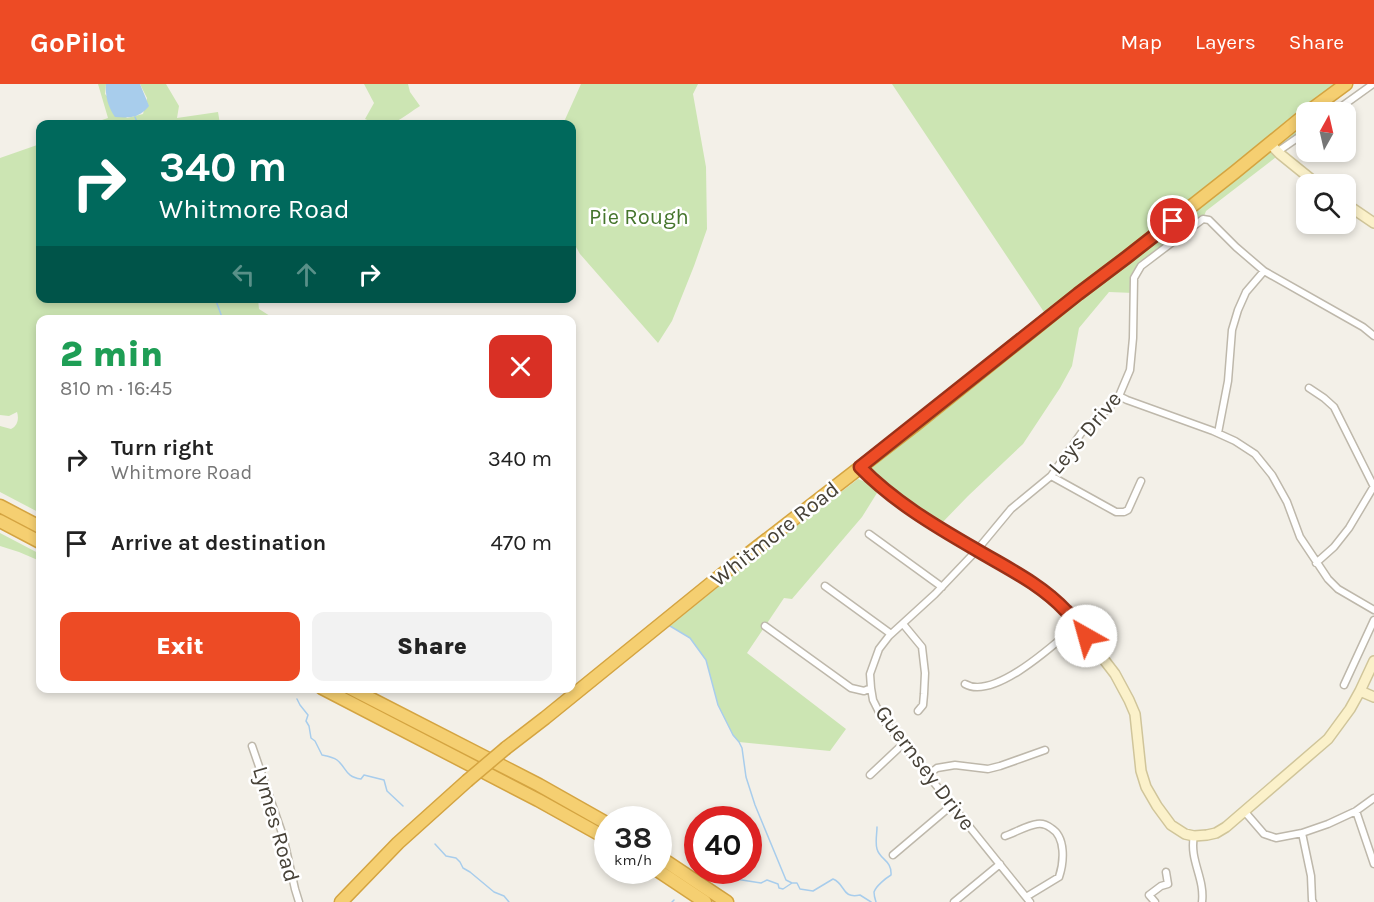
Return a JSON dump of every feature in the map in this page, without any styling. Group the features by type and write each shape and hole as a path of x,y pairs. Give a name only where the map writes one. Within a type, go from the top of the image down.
{"highway":[{"name":"Whitmore Road","path":"1322,102 1346,84"},
{"name":"Whitmore Road","path":"341,902 398,843 506,748 860,467 1274,148 1296,125"},
{"path":"0,506 36,525"},
{"path":"0,521 36,540"},
{"path":"332,693 520,790 594,831"},
{"path":"360,693 594,816"},
{"path":"672,865 727,902"},
{"path":"672,880 705,902"}],"street":[{"path":"1348,102 1373,84"},
{"name":"Whitmore Road","path":"1274,148 1296,137"},
{"path":"1274,148 1305,174"},
{"path":"1356,211 1374,223"},
{"name":"Leys Drive","path":"977,550 1011,509 1051,476 1082,432 1119,396 1130,370 1134,278 1141,266 1203,219 1209,220 1264,271"},
{"path":"1218,433 1228,381 1232,330 1246,292 1264,271 1363,327 1374,336"},
{"path":"1309,388 1334,407 1374,487 1349,528 1334,547 1316,563"},
{"path":"1119,396 1218,433 1255,454 1272,475 1287,502 1300,537 1328,579 1338,589 1374,610"},
{"path":"860,467 919,516 1018,573 1060,605 1077,624 1115,674 1135,714 1141,771 1146,787 1171,825 1185,834 1207,835 1226,827 1328,739 1350,709 1374,662"},
{"path":"1051,476 1116,512 1128,510 1142,481"},
{"path":"869,534 942,587"},
{"name":"Guernsey Drive","path":"977,550 942,587 891,634 879,649 870,674 871,688 873,700 882,718 1028,900"},
{"path":"825,586 891,634"},
{"path":"1344,685 1374,620"},
{"path":"903,624 922,647 925,673 924,694 923,705 918,711"},
{"path":"965,684 969,687 983,688 994,685 1040,656 1077,624"},
{"path":"765,626 851,688 864,691 871,688"},
{"path":"1360,691 1374,697"},
{"path":"870,775 903,744"},
{"name":"Lymes Road","path":"252,746 283,836 299,902"},
{"path":"928,775 937,768 954,765 988,769 1045,750"},
{"path":"1245,812 1264,834 1276,838 1302,833 1328,824 1356,811 1374,798"},
{"path":"893,855 952,805"},
{"path":"1356,811 1374,864"},
{"path":"1005,836 1038,824 1047,825 1056,831 1061,843 1063,859 1059,877 1028,900"},
{"path":"1302,833 1311,876 1313,902"},
{"path":"1194,836 1192,847 1202,882 1202,902"},
{"path":"954,902 1000,864"},
{"path":"1155,902 1149,895 1168,884 1166,873"}],"green space":[{"path":"98,84 106,84 105,94 127,118 143,114 147,98 140,84 166,84 179,106 177,118 218,112 219,120 102,120 108,118"},
{"path":"364,84 408,84 410,92 420,106 398,120 365,119 374,103"},
{"name":"Pie Rough","path":"581,84 698,84 693,94 706,167 707,229 672,321 658,343 576,247 576,120 565,120"},
{"path":"892,84 1336,84 1314,102 1296,102 1296,117 1232,170 1044,312"},
{"path":"1296,123 1296,139 1281,149 1278,144 1271,144 1280,154 1206,211 1203,219 1137,271 1134,293 1109,292 1079,328 1072,366 1023,444 938,527 860,467"},
{"path":"36,145 36,303 258,303 259,309 268,315 36,315 36,511 0,492 0,426 13,428 17,424 18,417 17,412 9,416 0,415 0,158"},
{"path":"858,479 868,483 877,493 862,517 792,599 784,598 747,653 846,729 830,751 739,742 718,705 706,660 690,638 670,626"},
{"path":"0,533 36,552 36,559 19,552 0,546"}],"water":[{"path":"106,84 140,84 149,106 142,113 134,116 115,117 110,109"}],"waterway":[{"path":"217,303 221,315"},
{"path":"670,626 690,638 706,660 718,705 742,748 746,777 755,805 786,880 792,883"},
{"path":"297,699 308,715 306,721 311,738 322,755 337,760 349,774 356,778 361,779 364,775 384,780 387,791 403,806"},
{"path":"876,902 875,890 891,875 890,866 877,849 877,827"},
{"path":"435,844 446,856 456,858 463,868 494,892 504,896 509,902"},
{"path":"762,882 767,880 778,884 779,888 783,889 792,883 797,883 800,889 813,891 833,879 850,895 860,895 871,902"}],"route":[{"path":"1086,636 1066,610 1054,599 1018,573 919,516 860,467 1173,221"}]}
